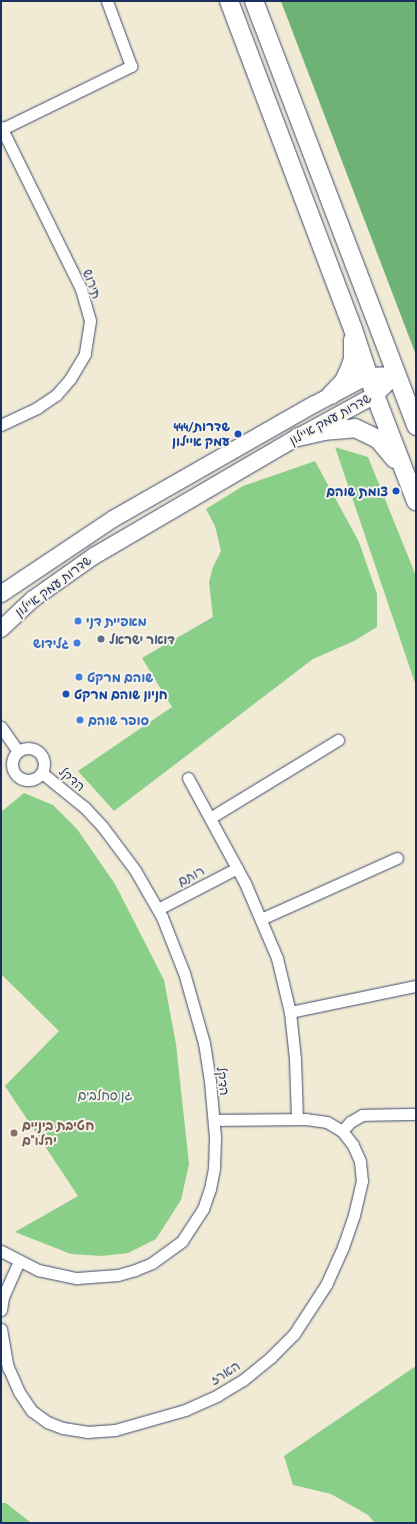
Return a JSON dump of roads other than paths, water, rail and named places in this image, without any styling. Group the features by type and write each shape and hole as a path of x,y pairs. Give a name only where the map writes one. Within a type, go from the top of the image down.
{"main road":[{"path":"229,1 353,330 375,395 416,501"},
{"path":"254,1 416,426"},
{"path":"331,395 344,381 351,363 353,330"},
{"name":"שדרות עמק איילון","path":"1,594 113,519 331,395 368,376 396,375"},
{"name":"שדרות עמק איילון","path":"1,629 4,624 33,598 94,556 298,437 375,395 396,375"},
{"path":"298,437 324,431 355,428 378,439 402,467"}],"street":[{"path":"1,128 131,66 106,1"},
{"name":"תירוש","path":"1,128 81,289 90,321 85,354 70,379 56,395 37,408 1,425"},
{"path":"1,727 18,752"},
{"path":"210,818 338,740"},
{"path":"27,748 38,751 44,762 42,773 32,780 21,779 17,776 14,772 12,761 18,752 27,748"},
{"name":"הדקל","path":"1,1251 38,1270 77,1278 118,1275 135,1270 152,1263 167,1254 182,1241 194,1225 203,1209 210,1189 214,1168 214,1120 204,1043 176,951 158,910 135,870 102,826 84,807 42,773"},
{"path":"188,778 237,868 261,919 276,958 290,1012 295,1059 297,1119"},
{"path":"261,919 397,858"},
{"name":"רותם","path":"158,910 237,868"},
{"path":"290,1012 416,986"},
{"path":"342,1130 350,1122 362,1115 416,1114"},
{"name":"הארז","path":"1,1329 8,1367 19,1392 32,1411 47,1422 63,1428 87,1432 115,1430 185,1410 218,1395 243,1380 266,1361 294,1334 326,1285 343,1247 362,1181 360,1160 353,1145 342,1130 327,1122 297,1119 214,1120"},
{"path":"1,1310 3,1297 19,1261"}],"place":[{"name":"444/שדרות עמק איילון","path":"238,434"},
{"name":"צומת שוהם","path":"396,491"},
{"name":"מאפיית דני","path":"78,621"},
{"name":"דואר ישראל","path":"101,639"},
{"name":"גלידוש","path":"77,643"},
{"name":"שוהם מרקט","path":"79,677"},
{"name":"חניון שוהם מרקט","path":"66,694"},
{"name":"סופר שוהם","path":"80,720"},
{"name":"חטיבת ביניים יהלו\"ם","path":"14,1133"}],"park label":[{"name":"גן סחלבים","path":"105,1095"}]}
